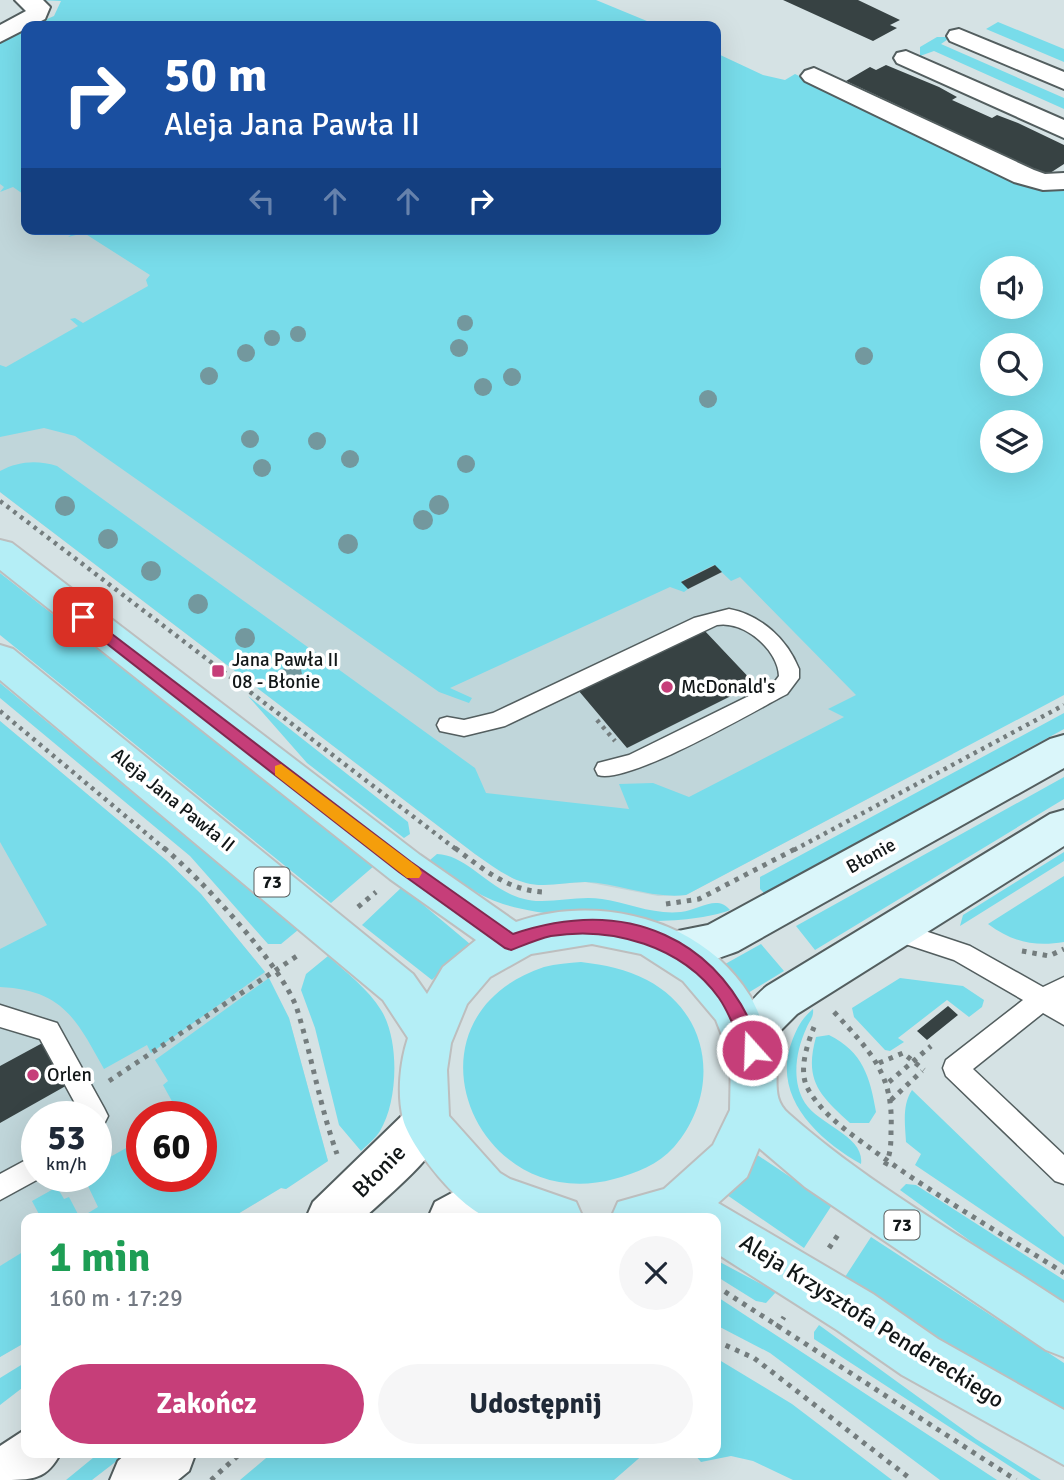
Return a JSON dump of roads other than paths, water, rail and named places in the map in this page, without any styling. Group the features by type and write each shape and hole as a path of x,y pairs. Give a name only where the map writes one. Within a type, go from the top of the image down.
{"main road":[{"path":"0,552 405,867 511,942"},
{"name":"Aleja Jana Pawła II","path":"0,659 398,986 430,1034"},
{"name":"Błonie","path":"673,948 695,948 723,938 1064,750"},
{"path":"686,1213 717,1177 741,1142 754,1102 752,1050 756,1027 766,1012 1064,826"},
{"path":"519,1213 472,1207 469,1175 427,1122 425,1052 430,1034 454,986 480,961 511,942 550,929 592,926 634,932 673,948 701,967 724,991 742,1019 752,1050"},
{"name":"73","path":"754,1102 769,1127 862,1198 1064,1332"},
{"name":"Aleja Krzysztofa Pendereckiego","path":"721,1237 807,1282 920,1357 1064,1439"}],"street":[{"path":"24,21 37,14 38,7 27,0"},
{"path":"0,34 21,23"},
{"path":"959,36 1064,81"},
{"path":"906,58 1064,130"},
{"path":"814,76 1024,176 1043,182 1064,181"},
{"name":"Błonie","path":"335,1213 393,1160 427,1122"},
{"path":"0,1479 27,1458"},
{"path":"137,1480 163,1458"}],"lane":[{"path":"447,725 464,728 498,720 701,623 724,616 749,624 787,661 789,678 780,689 634,762 606,768"},
{"path":"894,931 942,943 1004,975 1064,1014"},
{"path":"1064,987 955,1068 1064,1172"},
{"path":"0,1016 48,1031 87,1101"},
{"path":"0,1188 21,1176"}],"place":[{"name":"Jana Pawła II 08 - Błonie","path":"218,671"},
{"name":"McDonald's","path":"667,687"},
{"name":"Orlen","path":"33,1075"}]}
